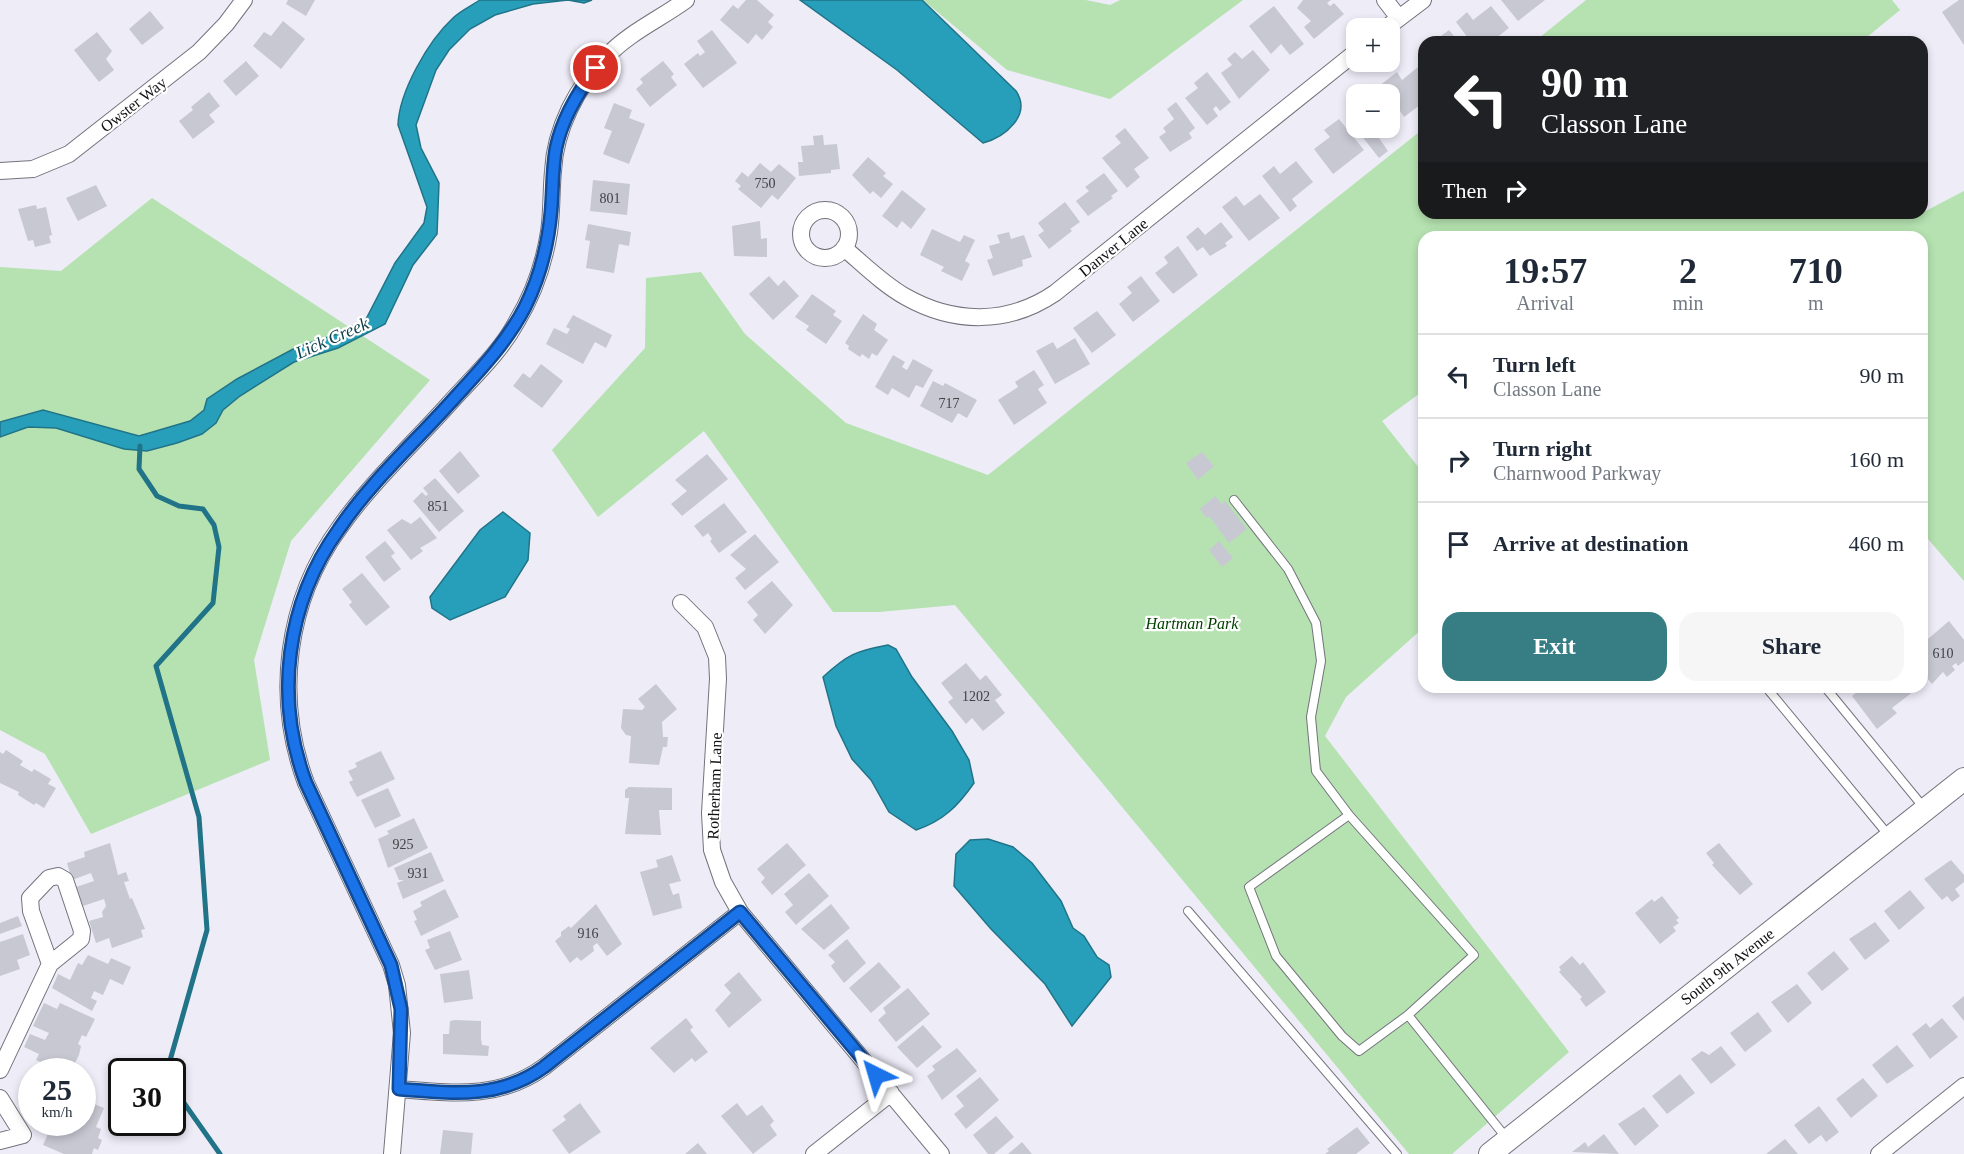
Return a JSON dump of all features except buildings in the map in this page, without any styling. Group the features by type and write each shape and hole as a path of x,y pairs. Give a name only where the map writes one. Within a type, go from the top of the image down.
{"street":[{"name":"Owster Way","path":"0,171 33,169 69,154 199,52 226,24 244,0"},
{"path":"392,1154 399,1089 401,1009 391,965 306,783 292,733 288,667 296,620 315,568 340,527 497,351 525,308 542,265 548,241 556,149 564,123 580,90 601,62 623,40 686,0"},
{"path":"1384,0 1391,18"},
{"path":"1400,18 1423,0"},
{"name":"Danver Lane","path":"844,248 904,297 942,313 985,318 1026,309 1055,293 1346,60"},
{"name":"Rotherham Lane","path":"681,603 705,627 717,657 718,679 710,813 712,850 723,882 740,912 941,1154"},
{"name":"South 9th Avenue","path":"1499,1147 1964,779"},
{"path":"0,1070 50,964 81,939 82,931 65,880 58,876 49,878 30,898 31,911 50,964"},
{"path":"399,1089 479,1093 523,1081 544,1067 740,912"},
{"path":"1879,1154 1964,1086"},
{"path":"814,1154 891,1093"},
{"path":"0,1098 23,1135 0,1141"}],"lane":[{"path":"1234,500 1288,569 1316,623 1321,661 1311,717 1316,771 1349,815 1474,955 1408,1015 1359,1051 1342,1036 1276,956 1249,887 1349,815"},
{"path":"1771,693 1890,837"},
{"path":"1830,693 1925,809"},
{"path":"1188,911 1397,1154"},
{"path":"1408,1015 1499,1147"}],"green space":[{"path":"923,0 1086,0 1110,5 1120,0 1243,0 1110,99 1007,70"},
{"path":"1586,0 1892,0 1900,10 1868,36 1541,36"},
{"name":"Hartman Park","path":"1418,133 1418,219 1928,219 1928,210 1964,191 1964,581 1928,539 1928,231 1418,231 1418,395 1382,421 1418,467 1418,632 1346,697 1325,736 1569,1052 1452,1154 1409,1154 955,605 879,612 833,612 704,431 598,517 552,450 645,348 646,278 701,272 745,334 846,423 988,475"},
{"path":"152,198 430,380 291,541 254,660 270,760 91,834 45,754 0,730 0,267 61,271"}],"water":[{"name":"Lick Creek","path":"480,0 568,0 533,4 495,15 470,29 449,50 436,70 416,125 421,148 439,183 437,234 413,265 385,324 338,348 294,362 240,396 223,410 216,423 202,434 177,443 147,451 124,449 56,428 28,427 0,437 0,422 43,410 139,436 190,421 204,410 207,399 237,379 297,347 341,333 366,319 395,263 424,223 427,207 398,125 409,83 425,53 444,28 456,15"},
{"path":"568,0 592,0 584,3"},
{"path":"800,0 922,0 1016,91 1021,108 1014,124 1000,136 983,143 897,70"},
{"path":"503,512 530,533 528,560 505,597 450,620 432,608 430,597 480,530"},
{"path":"888,645 896,649 912,677 952,731 969,760 974,783 949,812 916,830 889,812 871,780 852,759 836,726 823,677 839,663 853,655"},
{"path":"988,839 1013,847 1032,863 1061,901 1073,928 1084,936 1097,957 1109,965 1111,977 1072,1026 1045,984 991,929 954,886 956,854 970,840"}],"waterway":[{"path":"140,446 139,469 157,496 179,506 203,509 214,525 219,547 213,603 156,666 199,817 207,930 171,1058"},
{"path":"186,1106 220,1154"}],"route":[{"path":"596,68 575,98 556,149 550,229 542,265 525,308 492,357 353,510 329,542 307,585 296,620 288,667 290,714 296,753 306,783 391,965 397,985 402,1023 399,1089 466,1094 491,1092 523,1081 544,1067 740,912 876,1075"}]}
